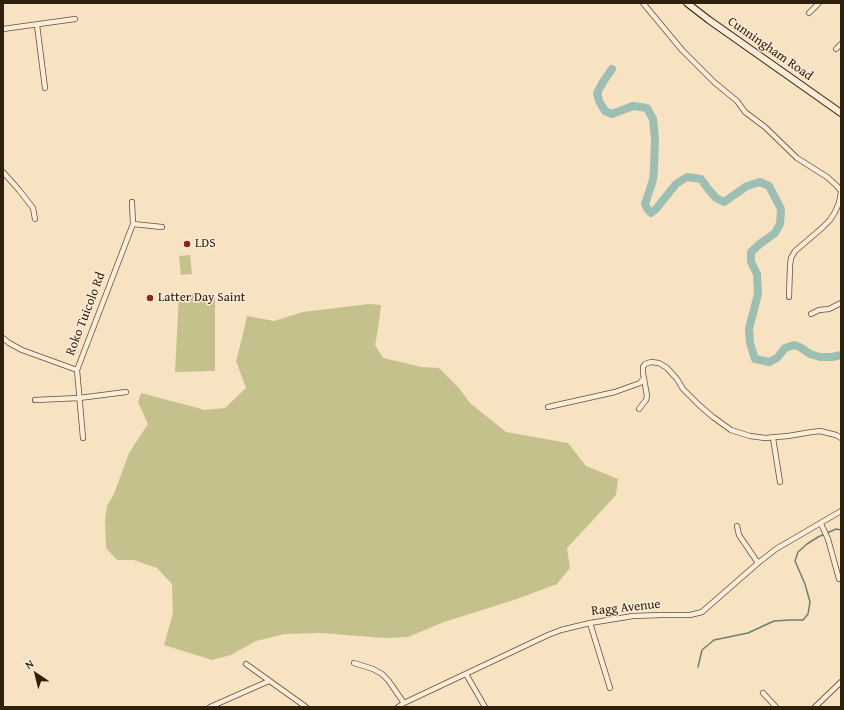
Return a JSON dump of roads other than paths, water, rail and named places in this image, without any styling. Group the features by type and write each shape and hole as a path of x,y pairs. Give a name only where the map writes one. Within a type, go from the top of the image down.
{"main road":[{"name":"Cunningham Road","path":"687,3 841,113"}],"street":[{"path":"642,3 682,50 709,78 737,101 745,112 765,127 797,158 827,177 841,191 839,203 830,220 795,251 791,258 789,297"},
{"path":"809,13 819,3"},
{"path":"3,29 75,19"},
{"path":"37,25 45,88"},
{"path":"836,49 841,44"},
{"path":"3,172 20,190 33,208 36,218"},
{"name":"Roko Tuicolo Rd","path":"83,438 78,398 77,370 133,224 132,202"},
{"path":"133,224 162,227"},
{"path":"811,314 814,311 829,309 841,303"},
{"path":"3,338 22,350 77,370"},
{"path":"639,409 643,405 647,396 642,373 643,367 645,364 651,362 659,363 667,368 677,379 683,389 700,405 731,430 745,435 765,438 812,432 828,433 841,438"},
{"path":"548,407 615,392 640,383 644,378"},
{"path":"36,400 78,398 126,392"},
{"path":"773,438 780,482"},
{"name":"Ragg Avenue","path":"398,707 561,630 590,623 633,616 690,615 702,612 776,549 841,511"},
{"path":"821,524 828,540 839,579"},
{"path":"737,526 739,535 758,563"},
{"path":"590,623 610,688"},
{"path":"354,663 369,667 382,674 404,703"},
{"path":"246,664 306,707"},
{"path":"466,674 485,707"},
{"path":"210,707 269,680"},
{"path":"815,707 841,682"},
{"path":"763,693 776,707"}],"waterway":[{"path":"612,69 597,93 599,101 605,111 612,114 633,106 647,108 653,119 655,139 653,180 645,204 651,213 676,184 687,177 701,179 716,198 724,202 747,186 760,182 769,186 781,209 780,224 775,233 751,252 751,262 757,274 758,294 749,329 750,343 755,359 769,362 777,358 785,348 794,345 810,354 820,357 841,355"},
{"path":"698,667 702,650 714,640 748,633 774,621 803,620 808,614 810,602 805,584 795,561 798,552 818,537 836,529 841,530"}],"place":[{"name":"LDS","path":"187,244"},
{"name":"Latter Day Saint","path":"150,298"}]}
